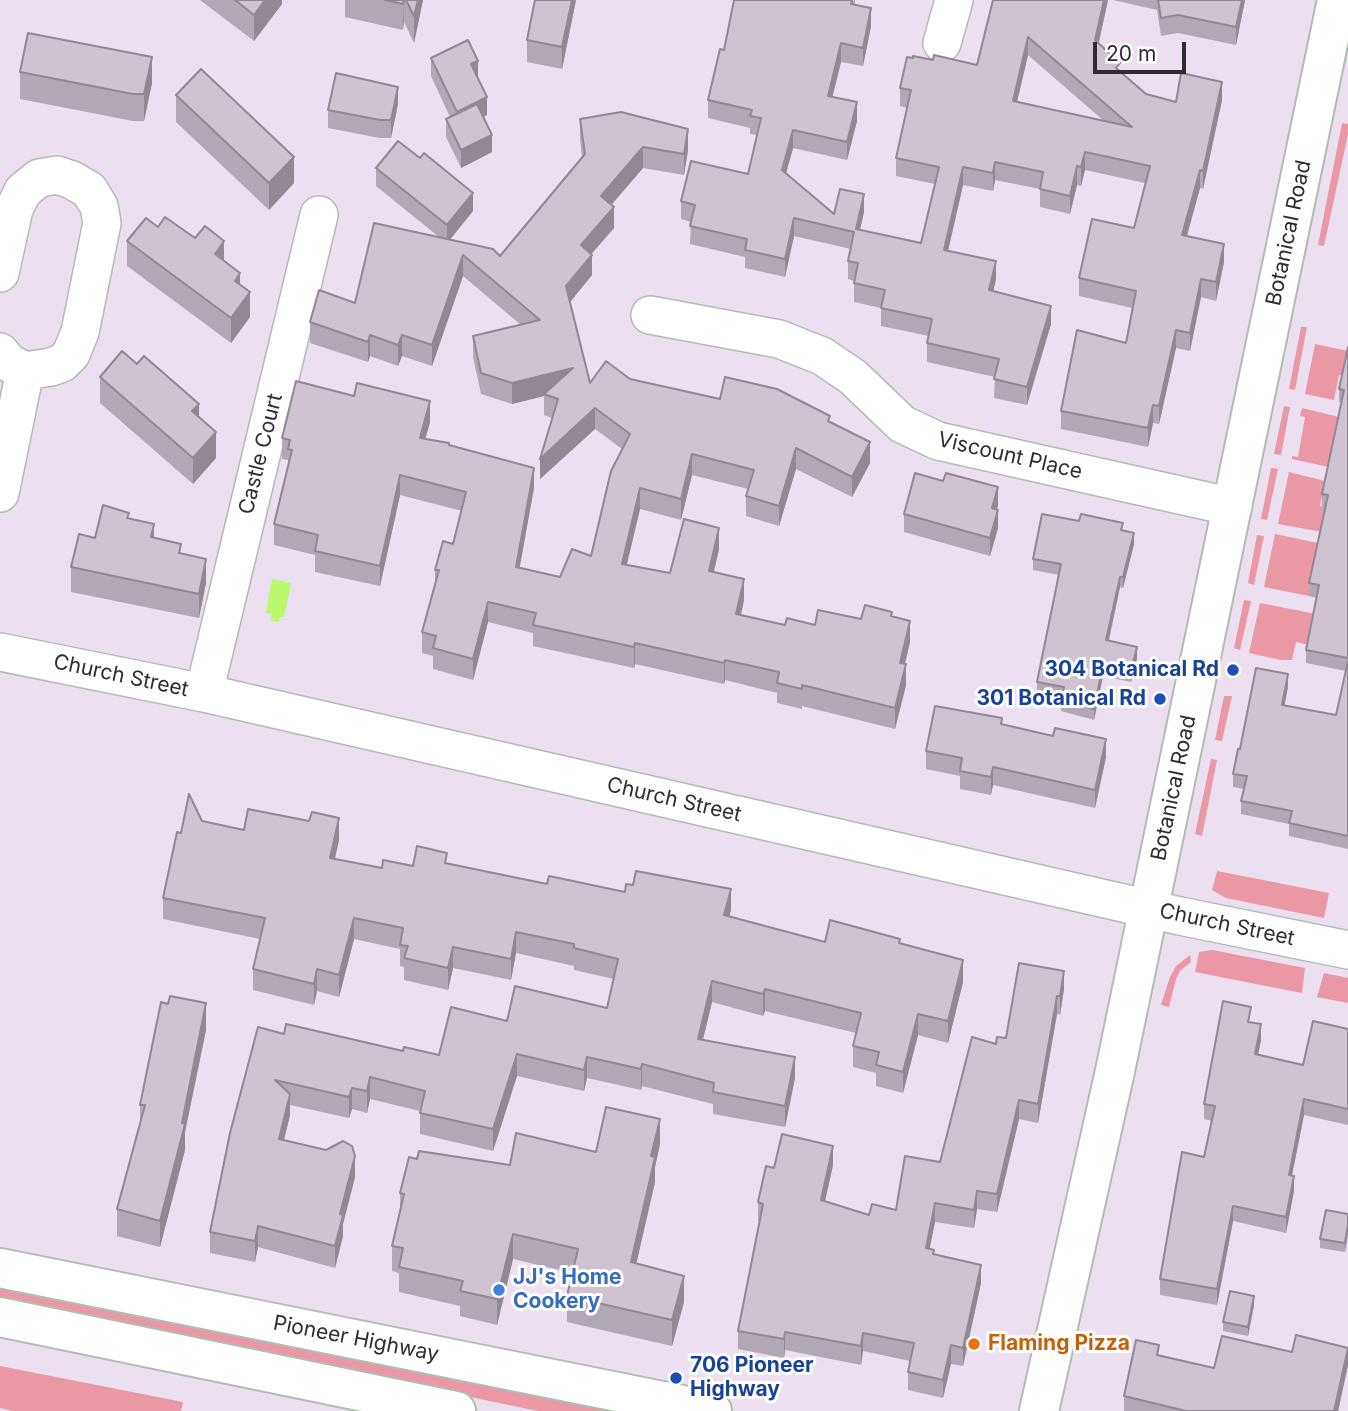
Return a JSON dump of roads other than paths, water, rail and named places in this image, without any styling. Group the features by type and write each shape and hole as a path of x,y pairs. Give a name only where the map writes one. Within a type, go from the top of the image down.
{"main road":[{"name":"Botanical Road","path":"1039,1411 1112,1084 1233,507 1337,55 1337,0"},
{"name":"Pioneer Highway","path":"0,1268 712,1411"},
{"path":"0,1317 456,1411"}],"street":[{"path":"942,43 954,0"},
{"path":"0,274 14,209 23,191 39,178 57,175 89,190 99,206 102,223 80,332 71,354 62,363 51,368 12,362 0,493"},
{"name":"Castle Court","path":"204,694 319,215"},
{"name":"Viscount Place","path":"650,315 779,339 822,356 853,377 902,424 938,441 1233,507"},
{"name":"Church Street","path":"0,652 204,694 1149,908 1348,950"}],"place":[{"name":"304 Botanical Rd","path":"1233,670"},
{"name":"301 Botanical Rd","path":"1160,699"},
{"name":"JJ's Home Cookery","path":"499,1290"},
{"name":"Flaming Pizza","path":"974,1344"},
{"name":"706 Pioneer Highway","path":"676,1378"}]}
